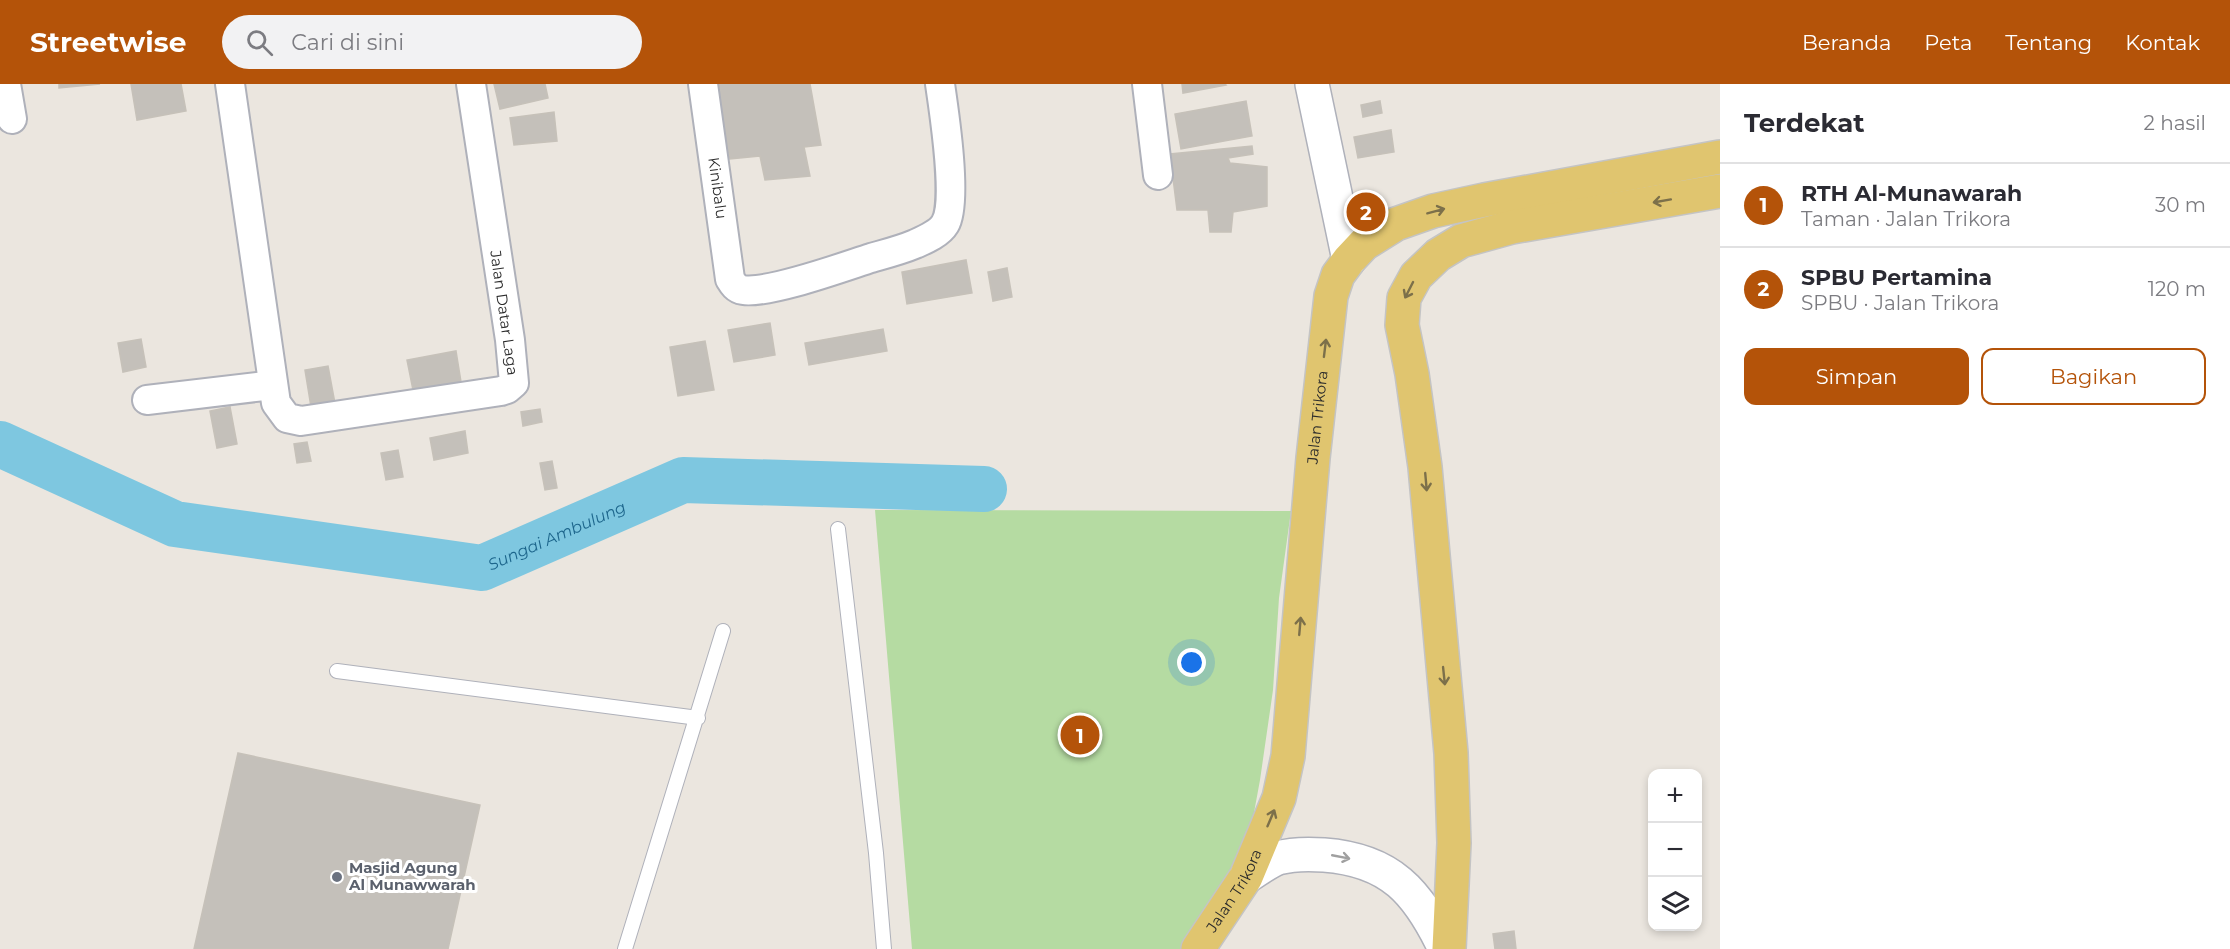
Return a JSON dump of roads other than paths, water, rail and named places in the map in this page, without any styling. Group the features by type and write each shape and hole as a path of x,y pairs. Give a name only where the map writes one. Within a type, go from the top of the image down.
{"main road":[{"name":"Jalan Trikora","path":"1208,941 1246,877 1280,798 1288,756 1313,458 1331,297 1338,275 1348,260 1364,244 1396,224 1433,211 1720,157"},
{"path":"1447,949 1454,832 1451,753 1425,467 1412,374 1402,325 1404,298 1416,276 1438,255 1461,241 1512,227 1720,191"}],"street":[{"path":"6,84 12,119"},
{"path":"147,400 273,385 249,203 230,84"},
{"name":"Jalan Datar Laga","path":"273,385 276,403 281,412 287,418 301,421 501,391 514,383 510,340 471,84"},
{"name":"Kinibalu","path":"703,84 730,279 741,290 771,287 913,245 943,227 947,220 950,201 947,128 940,84"},
{"path":"1147,84 1158,175"},
{"path":"1312,84 1348,260"},
{"path":"1246,877 1278,858 1311,854 1338,856 1372,865 1400,881 1416,898 1433,922 1447,949"}],"lane":[{"path":"838,529 876,853 884,949"},
{"path":"625,949 723,631"},
{"path":"337,671 698,718"}],"waterway":[{"name":"Sungai Ambulung","path":"0,444 175,524 482,568 683,480 984,489"}],"place":[{"name":"SPBU Pertamina","path":"1366,212"},
{"name":"RTH Al-Munawarah","path":"1080,735"},
{"name":"Masjid Agung Al Munawwarah","path":"337,877"}]}
